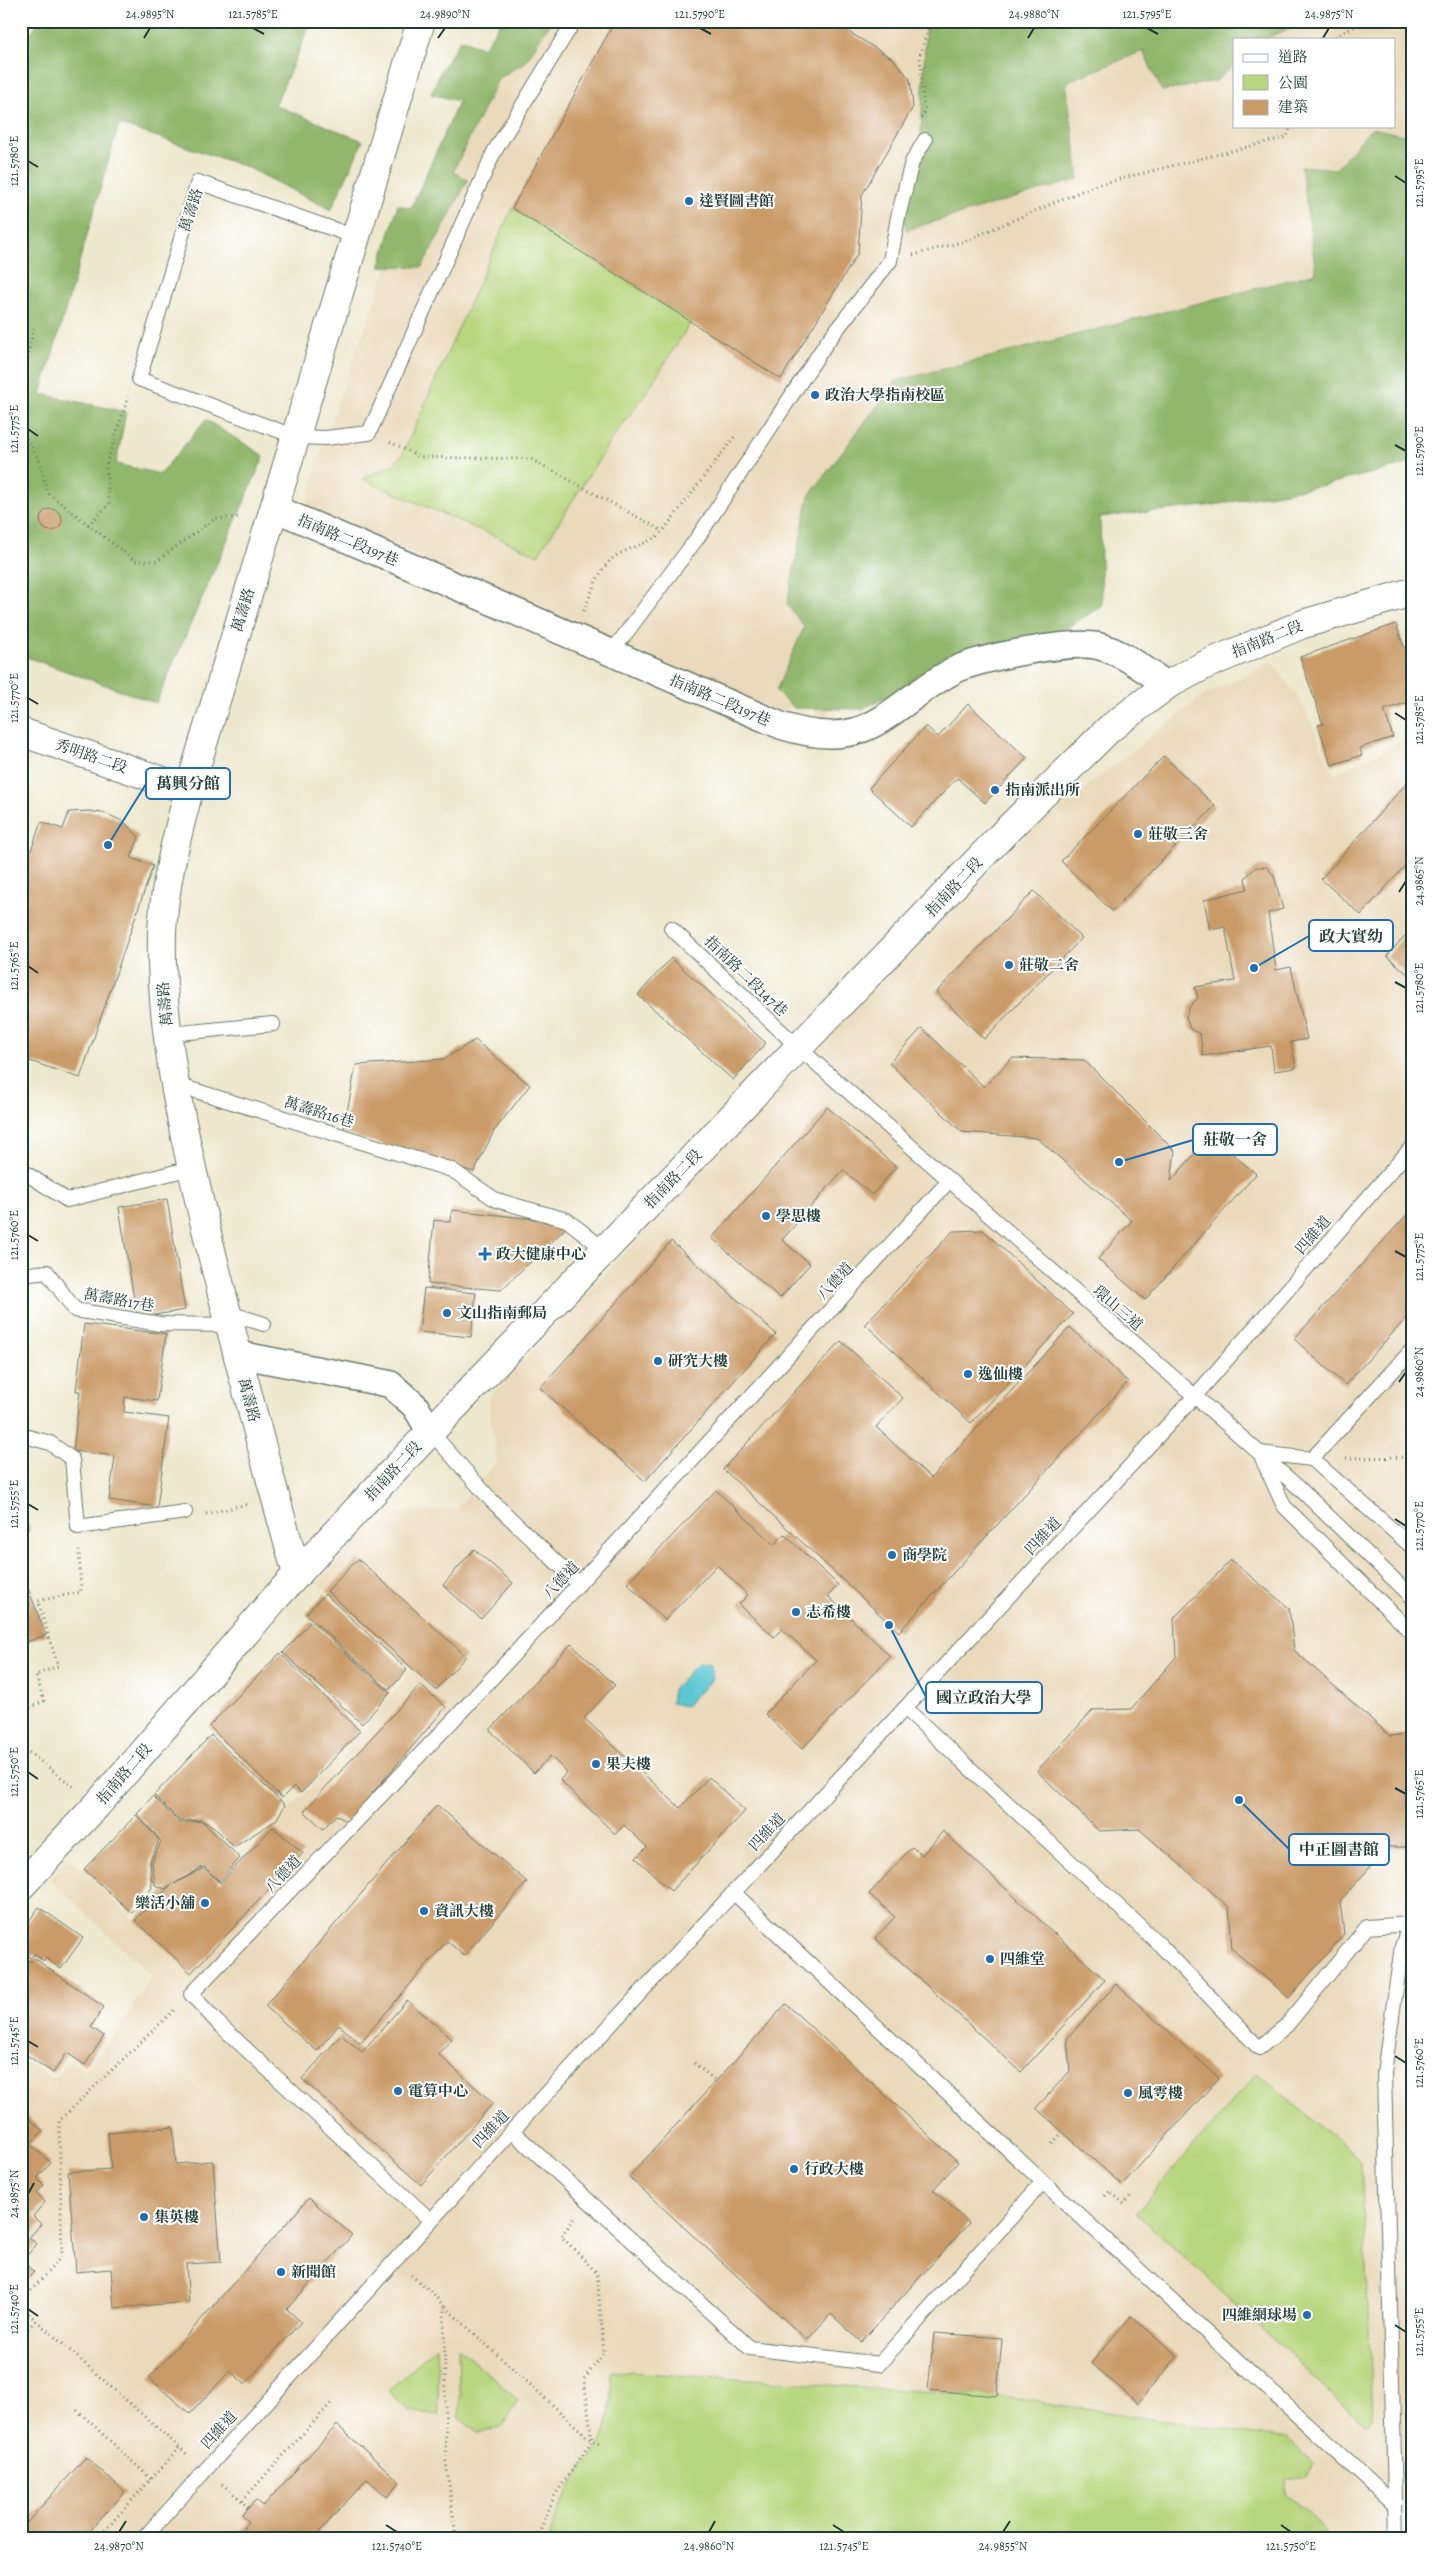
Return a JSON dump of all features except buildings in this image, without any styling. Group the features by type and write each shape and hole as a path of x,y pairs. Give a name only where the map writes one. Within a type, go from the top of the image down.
{"street":[{"name":"萬壽路","path":"297,1574 237,1354 191,1168 168,1034 162,976 162,930 171,860 188,790 421,21"},
{"name":"指南路二段197巷","path":"271,518 573,636 782,726 806,734 829,736 857,731 879,723 937,681 961,668 974,663 1066,646 1096,646 1112,651 1167,685"},
{"name":"指南路二段","path":"21,1886 97,1805 297,1574 430,1431 1109,729 1167,685 1205,665 1303,624 1412,592"},
{"name":"秀明路二段","path":"21,732 188,790"},
{"path":"237,1354 390,1384 414,1406 430,1431"}],"lane":[{"path":"139,379 296,437 325,438 369,433 494,152 574,21"},
{"path":"611,653 698,537 827,342 890,262 898,217 912,162 925,140"},
{"name":"萬壽路","path":"139,379 198,182 356,238"},
{"name":"指南路二段147巷","path":"671,928 799,1048"},
{"path":"168,1034 273,1024"},
{"name":"環山三道","path":"799,1048 948,1182 1298,1487 1412,1597"},
{"name":"萬壽路16巷","path":"177,1085 452,1170 496,1200 567,1220 605,1250"},
{"name":"四維道","path":"144,2538 430,2220 1195,1396 1412,1147"},
{"path":"21,1170 67,1200 191,1168"},
{"name":"八德道","path":"191,1994 459,1714 948,1182"},
{"name":"萬壽路17巷","path":"21,1275 48,1272 75,1310 160,1324 228,1319"},
{"path":"228,1319 264,1324"},
{"path":"1312,1459 1412,1350"},
{"path":"430,1431 492,1501 579,1584"},
{"path":"21,1435 50,1443 72,1459 78,1527 185,1512"},
{"path":"1260,1453 1312,1459 1412,1547"},
{"path":"1260,1453 1284,1506 1412,1633"},
{"path":"905,1708 1160,1945 1259,2048 1287,2025 1367,1927 1410,1920 1402,1946 1384,2073 1396,2538"},
{"path":"734,1892 1044,2182 1395,2505"},
{"path":"191,1994 218,2023 430,2220"},
{"path":"512,2131 750,2348 879,2364 1044,2182"}],"path":[{"path":"925,140 911,128 924,114 920,55 930,21"},
{"path":"1332,38 1364,21"},
{"path":"890,262 962,242 1096,185 1287,137 1290,128"},
{"path":"21,393 34,325"},
{"path":"88,526 109,504 106,465 131,390 139,379"},
{"path":"21,430 39,460 48,493 135,561 157,561 214,519 271,518"},
{"path":"573,636 599,574 609,562 621,553 656,538 663,531 739,431"},
{"path":"369,433 420,456 531,459 663,531"},
{"path":"1312,1459 1412,1457"},
{"path":"204,1514 276,1497"},
{"path":"21,1712 44,1701 36,1675 58,1666 38,1601 81,1592 78,1527"},
{"path":"21,1746 97,1805"},
{"path":"21,2302 62,2256 59,2121 191,1994"},
{"path":"694,2063 716,2081"},
{"path":"1052,2143 1063,2132"},
{"path":"1105,2196 1110,2191 1124,2204 1132,2194"},
{"path":"537,2538 555,2495 592,2441 584,2379 604,2353 598,2273 561,2236 589,2201"},
{"path":"398,2256 411,2275 433,2293 444,2307 592,2441 601,2444"},
{"path":"21,2307 205,2470"},
{"path":"444,2307 446,2461 456,2538"},
{"path":"21,2336 36,2320"},
{"path":"248,2508 242,2501 332,2402"},
{"path":"76,2410 151,2479"},
{"path":"98,2538 179,2448"},
{"path":"365,2538 370,2533"}],"shaded area":[{"name":"政治大學指南校區","path":"516,21 1412,21 1412,351 1131,450 836,694 825,718 801,701 781,712 305,508 325,438 406,213"},
{"path":"1272,661 1302,703 1334,775 1412,736 1412,2016 1402,2066 1412,2308 1412,2538 21,2538 21,2060 54,2079 69,2060 85,2071 115,2035 152,1976 50,1879 69,1858 135,1920 171,1886 204,1868 220,1883 365,1729 413,1667 318,1583 382,1514 456,1509 497,1461 488,1399 850,1012 1023,837 1201,697"}],"green space":[{"path":"39,21 312,21 275,105 363,141 331,210 247,167 119,124 41,394 126,412 116,464 160,474 206,420 264,456 156,703 21,655 21,47"},
{"path":"501,21 551,21 526,61 498,79 453,172 468,180 422,267 380,266 398,205 411,208 459,101 431,94 442,69 461,39 484,48"},
{"path":"926,21 1305,21 1267,38 1233,38 1233,66 1216,81 1162,91 1143,51 1066,82 1079,179 906,230 901,190 920,159"},
{"path":"1372,128 1412,137 1412,463 1324,485 1214,505 1100,517 1102,606 1061,631 967,655 862,709 794,708 776,691 804,627 787,604 809,496 896,381 1316,273 1301,166 1336,169"},
{"path":"512,208 691,322 644,396 614,436 538,555 362,479 394,464 403,453"},
{"name":"四維網球場","path":"1257,2073 1361,2161 1373,2416 1366,2425 1136,2213"},
{"path":"437,2346 439,2415 410,2411 388,2391"},
{"path":"458,2347 519,2400 502,2426 478,2434 460,2418"},
{"path":"612,2371 997,2396 1288,2439 1312,2463 1306,2478 1287,2478 1285,2495 1309,2514 1328,2538 549,2538 567,2493 582,2468 595,2453 604,2435 610,2408"}],"water":[{"path":"699,1662 711,1664 712,1679 686,1706 671,1703 673,1689"}],"place":[{"name":"達賢圖書館","path":"689,201"},
{"name":"政治大學指南校區","path":"815,395"},
{"name":"指南派出所","path":"995,790"},
{"name":"莊敬三舍","path":"1138,834"},
{"name":"萬興分館","path":"108,845"},
{"name":"莊敬二舍","path":"1009,965"},
{"name":"政大實幼","path":"1254,968"},
{"name":"莊敬一舍","path":"1119,1162"},
{"name":"學思樓","path":"766,1216"},
{"name":"政大健康中心","path":"485,1254"},
{"name":"文山指南郵局","path":"447,1313"},
{"name":"研究大樓","path":"658,1361"},
{"name":"逸仙樓","path":"968,1374"},
{"name":"商學院","path":"892,1555"},
{"name":"志希樓","path":"796,1612"},
{"name":"國立政治大學","path":"889,1625"},
{"name":"果夫樓","path":"596,1764"},
{"name":"中正圖書館","path":"1239,1800"},
{"name":"樂活小舖","path":"205,1903"},
{"name":"資訊大樓","path":"424,1911"},
{"name":"四維堂","path":"990,1959"},
{"name":"電算中心","path":"398,2091"},
{"name":"風雩樓","path":"1128,2093"},
{"name":"行政大樓","path":"794,2169"},
{"name":"集英樓","path":"144,2217"},
{"name":"新聞館","path":"281,2272"},
{"name":"四維網球場","path":"1307,2315"}]}
